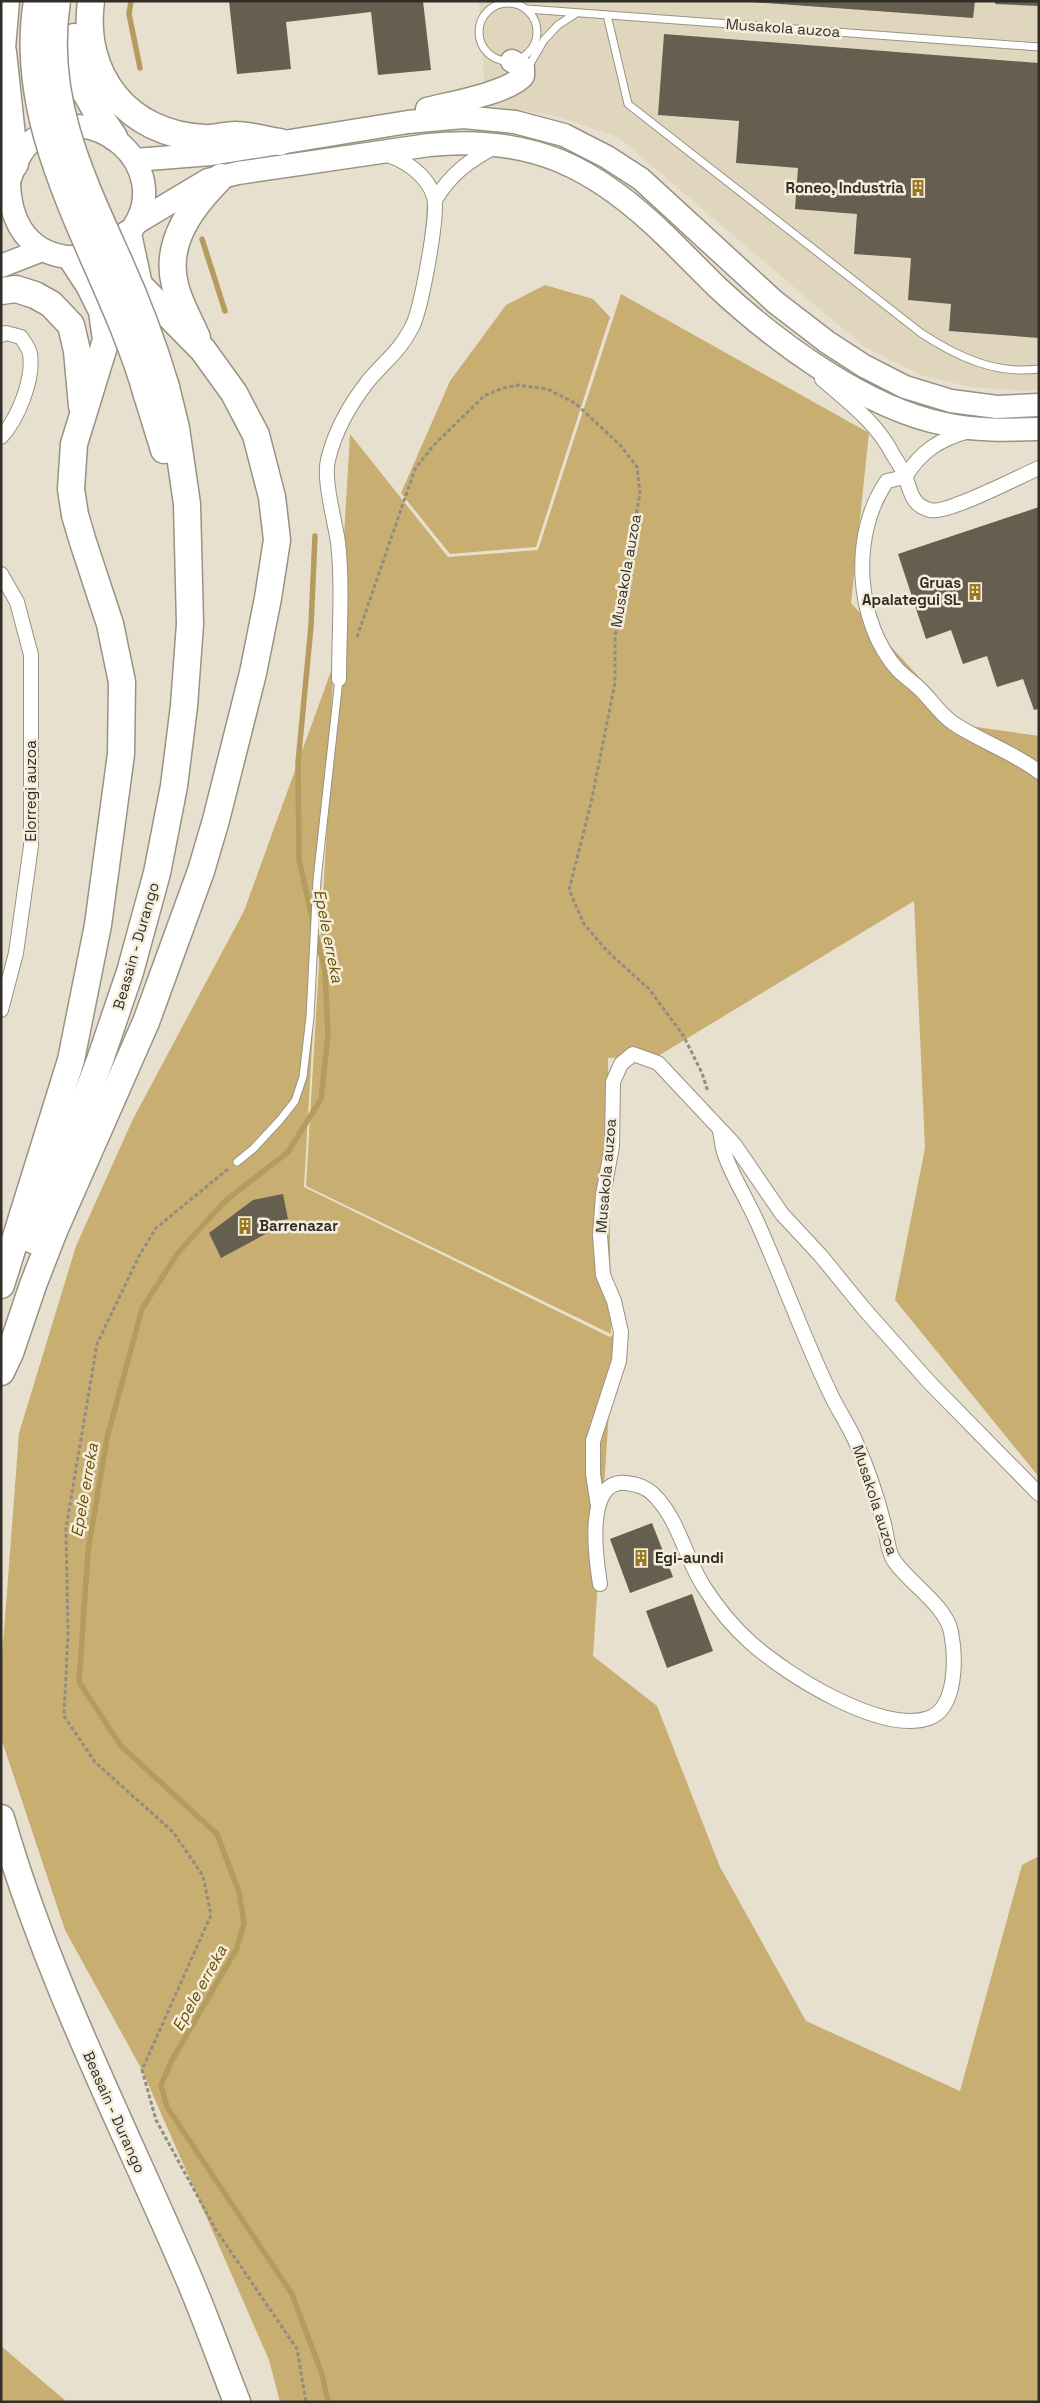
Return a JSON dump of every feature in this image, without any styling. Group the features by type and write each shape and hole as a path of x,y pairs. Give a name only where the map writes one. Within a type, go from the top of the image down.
{"highway":[{"path":"6,1 2,56 8,183"},
{"path":"37,1 33,47 35,73 50,149 71,204 125,327 157,391"},
{"path":"57,1 52,46 59,103 67,134 87,190 152,340 157,391"},
{"path":"82,1 76,14 74,37 83,88 94,110 114,137"},
{"path":"91,1 88,24 90,44 97,68 117,98 130,111 154,126 192,136 206,138 236,135 280,142"},
{"path":"203,350 175,286 173,258 177,238 187,216 220,177"},
{"path":"1,1372 10,1353 54,1231 146,1022 201,871 237,740 268,598 277,540 272,497 265,463 256,435 234,393 203,350 139,285 132,229"},
{"path":"1,1285 71,1060 98,925 121,754 122,682 110,624 75,515 72,489 74,444 82,412 100,364 106,340 102,311 89,285 72,259"},
{"path":"1,290 16,289 35,295 51,304 70,325 77,351 82,412"},
{"name":"Beasain - Durango","path":"1,1333 15,1287 122,996 158,865 174,786 184,706 190,624 186,541 187,504 182,467 157,391"},
{"name":"Beasain - Durango","path":"1,1818 29,1904 68,2008 184,2266 237,2402"}],"main road":[{"path":"330,134 488,94 518,82 517,69"},
{"path":"135,160 211,154 408,122 463,117 515,122 564,135 607,157 641,179 774,302 827,342 864,366 905,387 951,401 997,407 1039,406"},
{"path":"132,229 143,202 142,180 135,160 114,137 87,126 58,127 32,140 8,183 10,203 16,222 27,238 42,250 72,259 100,254 112,248 132,229 185,193 208,180 368,152 458,142 501,144 558,159 596,179 636,208 718,287 792,348 852,387 898,409 944,424 977,428 1039,429"},
{"path":"1,266 42,250"}],"street":[{"path":"338,679 340,581 338,542 331,506 327,462 342,419 370,379 399,351 420,308 435,200 452,175 467,163 501,144"},
{"path":"368,152 384,154 406,165 423,177 435,200"},
{"path":"1,335 6,333 21,337 30,352 31,374 23,400 1,437"},
{"path":"792,348 803,362 875,426 905,477 913,501 931,511 948,508 976,497 1039,468"},
{"path":"977,428 929,447 914,462 905,477 887,482 876,496 866,531 862,561 872,622 882,646 898,670 922,691 943,716 1039,772"},
{"name":"Elorregi auzoa","path":"1,574 17,602 31,655 31,846 16,953 1,1010"},
{"name":"Musakola auzoa","path":"600,1584 596,1537 598,1507 593,1474 593,1441 618,1361 621,1332 614,1301 603,1275 600,1235 603,1195 612,1146 613,1082 621,1064 633,1054 658,1063 734,1144 782,1214 865,1310 929,1382 1039,1494"},
{"name":"Musakola auzoa","path":"598,1507 607,1489 616,1484 624,1483 642,1487 654,1495 671,1517 703,1585 725,1616 764,1654 819,1690 880,1717 915,1723 936,1715 946,1703 954,1659 951,1628 937,1608 893,1559 868,1470 854,1437 832,1398 759,1226 724,1154 720,1131"}],"lane":[{"path":"512,3 526,9 533,17 538,31 532,49 521,58 517,69 490,56 483,47 479,35 484,16 500,4 512,3"},
{"name":"Musakola auzoa","path":"526,9 1039,47"},
{"path":"517,69 558,25 575,14"},
{"path":"607,15 628,104 940,346 976,363 1002,369 1039,368"},
{"path":"237,1162 273,1127 295,1100 303,1076 314,957 317,880 338,679"}],"path":[{"name":"Musakola auzoa","path":"355,642 415,469 433,446 484,396 503,388 518,385 547,389 575,403 620,445 637,467 640,493 615,637 615,683 591,803 568,890 584,924 607,951 649,989 683,1035 702,1073 710,1098"},
{"path":"237,1162 190,1198 156,1228 139,1256 97,1344 66,1528 68,1633 64,1716 95,1762 172,1832 203,1876 211,1914 142,2070 156,2120 216,2230 297,2349 306,2402"}],"shaded area":[{"path":"479,1 1039,1 1039,389 1029,391 972,387 923,376 863,346 618,137 555,116 486,105"},
{"path":"545,285 593,299 610,317 536,547 450,554 401,493 450,381 506,305"},
{"path":"621,294 869,433 851,603 963,725 1039,736 1039,1477 895,1300 925,1148 914,901 658,1056 608,1058 611,1334 306,1186 350,434 448,557 538,550"},
{"path":"334,663 304,1187 610,1337 614,1334 593,1656 657,1706 720,1867 806,2021 960,2091 1022,1865 1039,1856 1039,2402 280,2402 269,2360 142,2070 65,1930 1,1738 1,1671 19,1433 76,1246 132,1121 244,911"},
{"path":"1,2346 67,2402 1,2402"}],"building":[{"path":"229,1 423,1 431,70 378,75 371,12 286,22 291,69 237,74"},
{"path":"736,1 975,1 973,18"},
{"path":"996,1 1039,1 1039,6 995,4"},
{"name":"Roneo, Industria","path":"664,34 1039,63 1039,338 949,331 951,304 908,300 911,258 854,254 857,214 795,209 798,168 736,163 739,121 658,115"},
{"name":"Gruas Apalategui SL","path":"1039,507 1039,709 1034,710 1023,679 997,687 987,656 963,664 951,630 926,639 898,554"},
{"name":"Barrenazar","path":"283,1194 288,1219 272,1222 273,1230 221,1258 209,1233 253,1200"},
{"name":"Egi-aundi","path":"652,1523 673,1577 630,1593 610,1539"},
{"path":"692,1594 713,1651 667,1668 646,1611"}],"waterway":[{"name":"Epele erreka","path":"131,1 129,14 140,68"},
{"path":"202,239 225,311"},
{"name":"Epele erreka","path":"313,922 299,860 298,763 311,626 315,536"},
{"name":"Epele erreka","path":"316,933 325,972 328,1035 321,1099 288,1152 225,1201 177,1254 142,1309 107,1438 88,1551 79,1682 121,1746 217,1834 239,1892 244,1923 237,1948 171,2062 161,2085 167,2107 292,2294 322,2374 328,2402"}],"place":[{"name":"Roneo, Industria","path":"918,188"},
{"name":"Gruas Apalategui SL","path":"975,592"},
{"name":"Barrenazar","path":"245,1226"},
{"name":"Egi-aundi","path":"641,1558"}]}
